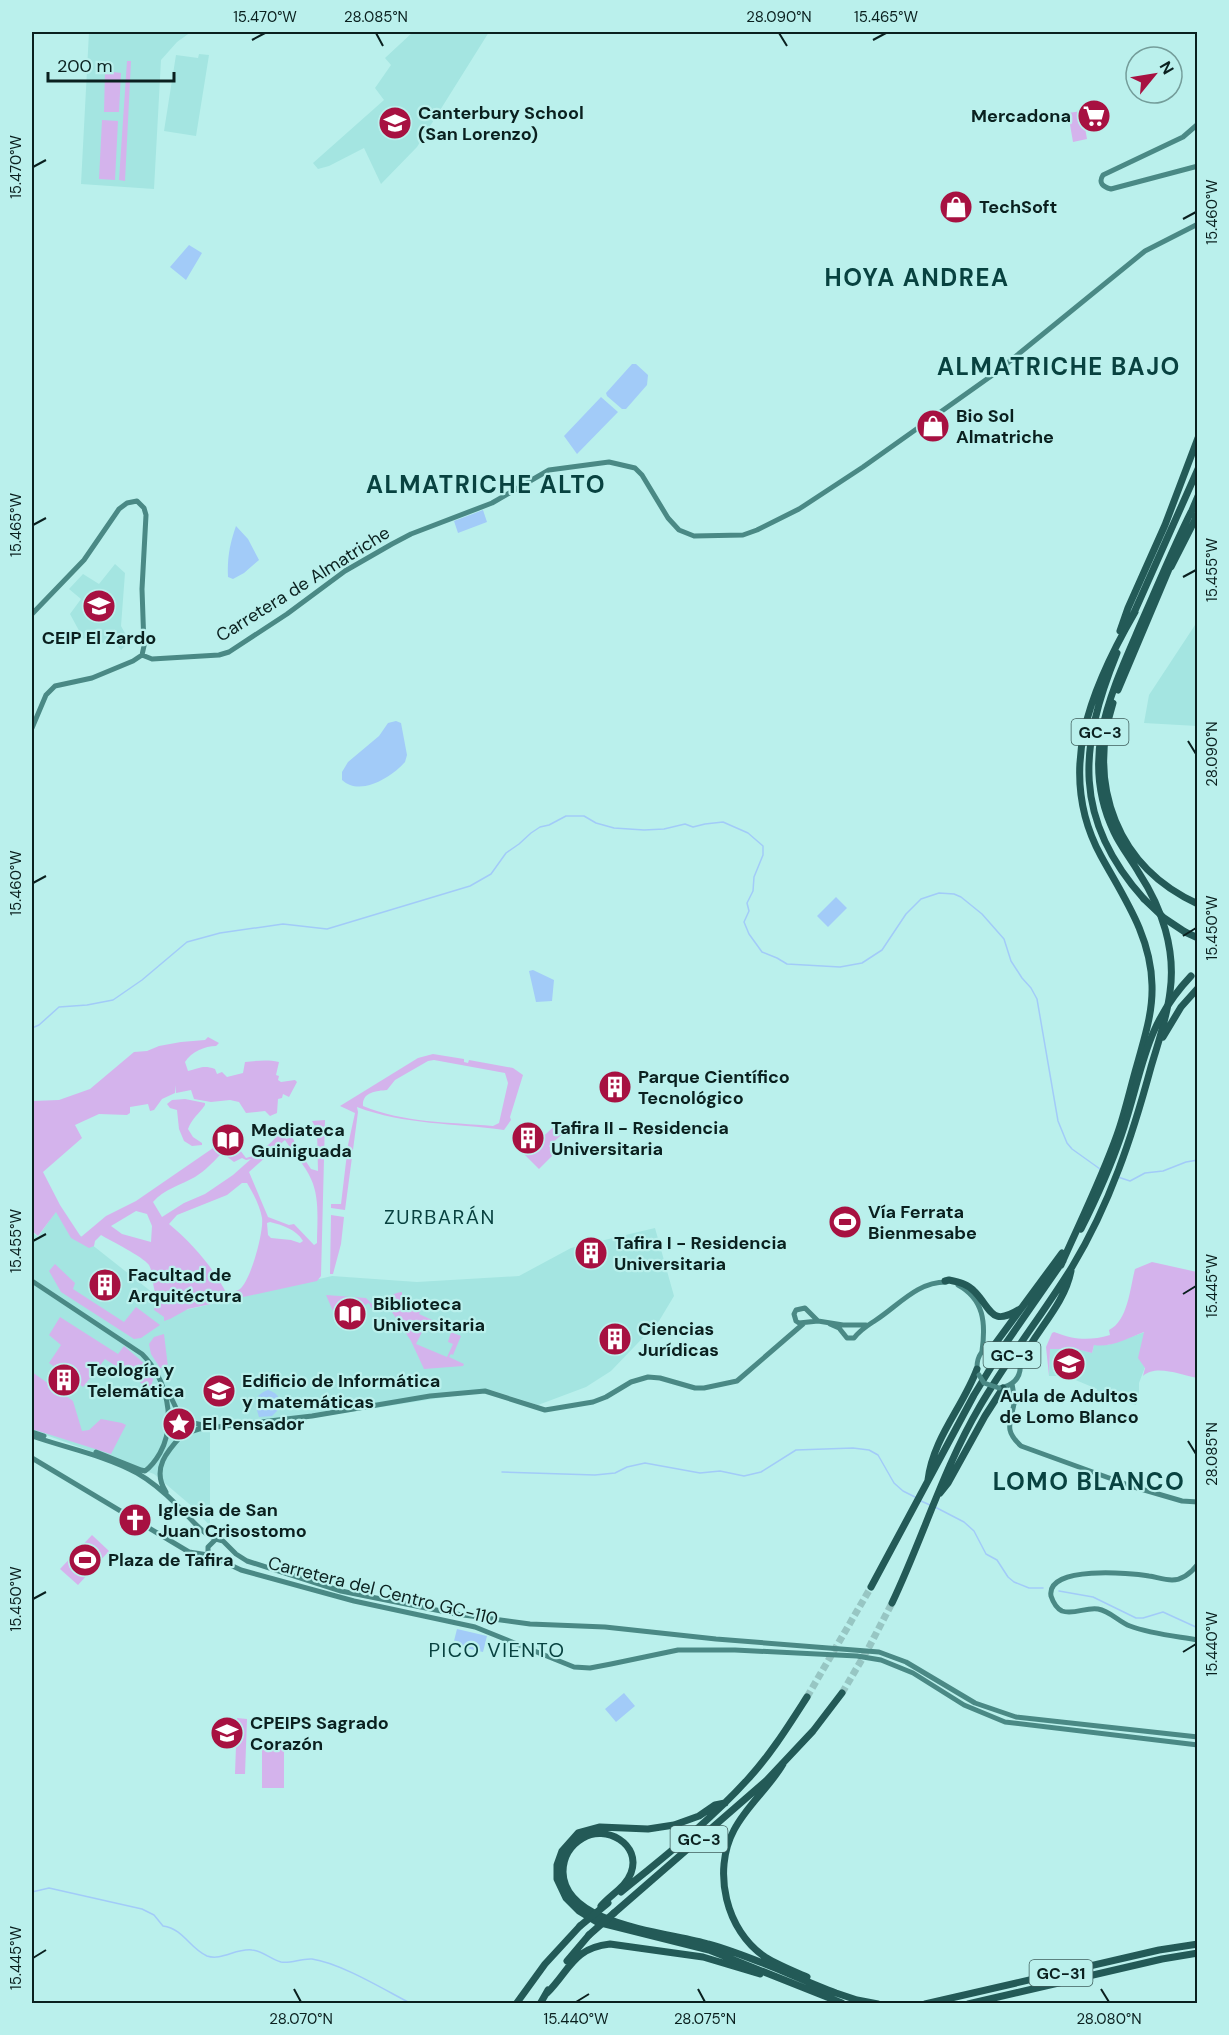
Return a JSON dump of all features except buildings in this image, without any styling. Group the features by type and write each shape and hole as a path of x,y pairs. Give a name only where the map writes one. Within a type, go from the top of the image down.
{"highway":[{"path":"1116,645 1128,608 1165,525 1197,438"},
{"name":"GC-3","path":"871,1587 988,1372 1061,1265 1079,1229 1117,1134 1149,1024 1152,986 1149,959 1137,920 1100,855 1089,830 1080,788 1079,770 1084,726 1100,680 1135,612 1197,469"},
{"name":"GC-3","path":"892,1603 934,1499 958,1447 996,1379 1091,1234 1119,1172 1136,1123 1158,1045 1170,993 1170,954 1166,931 1158,909 1140,874 1114,834 1106,814 1100,790 1099,745 1100,731 1112,694 1173,548 1194,513 1197,496"},
{"path":"1194,513 1116,695 1104,744 1105,788 1120,832 1140,861 1165,885 1197,904"},
{"path":"1135,612 1104,685 1090,740 1089,773 1093,807 1109,850 1129,882 1164,918 1197,938"},
{"path":"996,1344 1079,1229 1102,1184 1122,1134 1149,1039 1166,1007 1197,971"},
{"path":"1158,1045 1181,1007 1197,988"},
{"path":"1020,1360 1060,1299 1069,1282 1072,1266"},
{"path":"945,1281 965,1284 975,1292 990,1314 996,1317 1008,1315 1022,1307"},
{"path":"927,1485 929,1470 942,1435 978,1372"},
{"path":"934,1499 948,1483 1001,1388"},
{"name":"GC-3","path":"540,2004 563,1965 589,1935 755,1791 813,1731 842,1693"},
{"name":"GC-3","path":"516,2004 545,1964 580,1926 725,1803 771,1751 807,1697"},
{"path":"783,1764 773,1782 748,1809 728,1842 723,1875 726,1898 733,1918 750,1944 764,1956 819,1982 877,2003"},
{"path":"725,1803 715,1805 699,1816 674,1825 648,1829 590,1829 578,1833 562,1851 557,1865 557,1879 566,1898 588,1918 709,1944 836,1993 877,2003"},
{"path":"607,1901 627,1880 633,1862 631,1852 625,1843 609,1834 596,1833 586,1836 570,1849 565,1858 563,1879 572,1898 581,1905 624,1926 709,1950 843,2003"},
{"path":"547,1993 579,1954 597,1945 610,1944 703,1957 739,1966 843,2003"},
{"name":"GC-31","path":"925,2004 1159,1950 1197,1944"},
{"name":"GC-31","path":"968,2004 1197,1953"}],"main road":[{"path":"1197,124 1183,137 1103,175 1100,179 1104,188 1111,189 1197,166"},
{"name":"Carretera de Almatriche","path":"142,655 152,659 219,655 229,652 287,614 335,577 382,549 411,534 492,503 549,471 609,462 635,468 679,530 694,536 743,535 757,530 799,509 863,467 994,374 1145,252 1197,224"},
{"path":"32,614 84,560 120,509 127,503 137,501 144,508 146,515 142,589 144,646 142,655 134,661 92,678 55,686 43,700 32,728"},
{"path":"32,1281 142,1354 164,1383 177,1410 189,1422 212,1428"},
{"path":"794,1330 796,1321 794,1314 800,1308 808,1311 818,1321 839,1328 844,1336 854,1338 866,1325 877,1320 902,1299 922,1287 934,1282 945,1281 957,1284 974,1297 982,1311 984,1335 982,1350 978,1357 978,1372 984,1383 1001,1388 1014,1404"},
{"path":"796,1321 803,1324"},
{"path":"170,1428 177,1435 212,1428 312,1416 430,1395 485,1391 546,1410 600,1400 631,1382 648,1377 704,1388 736,1381 794,1330 803,1324 818,1321"},
{"path":"830,1324 866,1325"},
{"path":"984,1335 996,1344 1011,1347 1020,1360 1020,1373 1012,1384 1001,1388"},
{"path":"982,1350 996,1344"},
{"path":"71,1447 94,1452 146,1471 156,1460 170,1428 165,1392 158,1375"},
{"path":"1012,1384 1014,1404 1008,1424 1012,1436 1022,1446 1134,1487 1197,1502"},
{"path":"170,1421 175,1415 183,1415"},
{"path":"170,1499 162,1485 159,1471 165,1455 188,1428 189,1422"},
{"path":"32,1434 137,1473 170,1499 204,1533 215,1540 223,1541 229,1548 228,1556 216,1562 208,1555 189,1551 32,1458"},
{"path":"208,1555 208,1547 215,1540"},
{"name":"Carretera del Centro GC-110","path":"229,1548 247,1561 341,1591 456,1614 530,1624 605,1627 879,1652 906,1662 975,1703 1016,1717 1197,1737"},
{"name":"Carretera del Centro GC-110","path":"222,1561 241,1570 320,1592 475,1627 574,1667 590,1668 678,1650 735,1650 856,1656 881,1660 913,1673 964,1705 1005,1722 1197,1745"},
{"path":"1197,1564 1189,1574 1172,1580 1132,1574 1091,1573 1073,1576 1056,1582 1051,1594 1053,1603 1059,1610 1069,1612 1089,1608 1100,1609 1126,1625 1197,1640"}],"shaded area":[{"path":"89,32 191,32 177,42 161,60 154,189 81,184"},
{"name":"Canterbury School (San Lorenzo)","path":"413,32 489,32 417,147 381,184 364,148 329,166 318,169 313,163 384,100 375,88 391,65 385,58"},
{"path":"199,54 209,55 196,136 164,131 176,55 198,58"},
{"path":"127,61 131,61 125,181 119,180"},
{"path":"105,71 121,73 119,112 104,112"},
{"path":"1082,111 1087,139 1073,142 1068,113"},
{"path":"102,120 118,121 115,180 99,179"},
{"path":"189,245 202,253 186,280 170,267"},
{"path":"632,364 636,364 648,375 647,385 626,409 622,409 606,393"},
{"path":"601,397 618,412 577,454 564,436"},
{"path":"483,510 487,522 458,533 454,521"},
{"path":"236,526 248,539 259,560 233,579 228,577 228,563"},
{"name":"CEIP El Zardo","path":"115,564 125,573 121,626 127,637 125,646 121,650 117,645 83,638 70,614 81,599 69,589 83,574 99,584"},
{"path":"1197,622 1197,726 1144,723 1149,695"},
{"path":"396,721 401,723 407,755 405,762 384,779 366,786 349,785 342,780 342,772 348,762 379,736 388,723"},
{"path":"836,897 847,908 828,927 817,916"},
{"path":"533,970 554,980 552,1001 536,1002 529,971"},
{"path":"208,1037 219,1043 191,1055 185,1062 188,1071 208,1067 215,1069 217,1074 222,1072 227,1077 243,1073 245,1062 266,1060 279,1062 276,1075 279,1076 278,1080 297,1082 289,1097 283,1094 282,1098 278,1099 277,1113 270,1116 265,1111 246,1113 239,1102 230,1100 211,1102 194,1099 191,1090 176,1093 175,1085 175,1093 162,1099 154,1110 150,1111 148,1104 130,1107 130,1113 127,1115 99,1114 75,1125 82,1138 43,1172 60,1205 81,1237 106,1216 136,1201 216,1146 221,1154 206,1169 195,1177 167,1190 153,1202 162,1217 184,1203 205,1194 233,1175 251,1159 242,1158 234,1162 226,1156 237,1146 246,1158 269,1145 280,1133 284,1134 286,1139 292,1136 311,1169 318,1171 317,1130 312,1121 325,1120 321,1276 317,1281 188,1309 164,1321 164,1317 154,1310 156,1296 149,1265 140,1257 101,1235 95,1241 94,1246 89,1248 71,1238 56,1212 38,1236 32,1231 32,1101 59,1100 90,1089 134,1052 181,1042 205,1040","holes":["285,1140 306,1169 314,1186 317,1243 314,1245 294,1224 289,1225 268,1217 249,1172","242,1183 247,1183 262,1218 256,1255 248,1276 240,1289 227,1294 201,1256 169,1224 177,1215 227,1195","136,1211 147,1214 152,1226 151,1242 122,1234 111,1226","267,1223 288,1228 297,1233 303,1241 300,1243 271,1238 268,1235"]},
{"path":"433,1054 464,1059 464,1062 468,1063 469,1060 513,1068 523,1075 511,1120 504,1130 411,1120 375,1113 357,1107 345,1210 331,1208 331,1204 341,1204 348,1145 355,1113 340,1106 418,1058","holes":["434,1060 505,1073 508,1083 499,1123 493,1126 411,1119 363,1106 367,1095 387,1090 395,1080 428,1061"]},
{"path":"185,1099 205,1103 188,1129 202,1145 192,1146 184,1141 179,1129 177,1110 170,1108 167,1104 172,1100"},
{"path":"560,1121 568,1129 549,1146 555,1153 539,1169 524,1154"},
{"path":"56,1211 72,1229 177,1312 332,1276 417,1282 519,1276 571,1248 655,1228 674,1296 659,1321 611,1371 586,1387 538,1405 491,1390 252,1427 210,1431 210,1526 194,1508 154,1474 32,1430 32,1232 38,1237"},
{"path":"331,1215 344,1217 341,1244 333,1274 330,1274"},
{"path":"1152,1262 1197,1272 1197,1378 1162,1371 1143,1376 1145,1368 1138,1358 1144,1332 1113,1344 1094,1345 1092,1353 1076,1349 1076,1362 1069,1361 1069,1349 1050,1349 1049,1376 1046,1347 1052,1333 1082,1339 1110,1335 1109,1330 1115,1326 1124,1312 1135,1269"},
{"path":"55,1264 75,1283 73,1289 124,1322 136,1307 160,1325 141,1338 134,1339 61,1292 49,1271"},
{"path":"402,1292 402,1296 423,1305 419,1314 439,1323 437,1326 427,1322 416,1344 447,1357 453,1344 448,1342 451,1332 461,1336 453,1355 449,1357 464,1364 463,1366 424,1369 411,1341 388,1306 392,1296"},
{"path":"326,1295 366,1298 375,1307 371,1308 369,1303 363,1306 360,1300 333,1311"},
{"path":"60,1317 118,1354 124,1346 145,1364 154,1377 150,1389 105,1359 83,1387 49,1363 61,1345 49,1335"},
{"path":"1145,1332 1145,1367 1139,1383 1136,1405 1101,1396 1096,1392 1097,1389 1066,1376 1049,1376 1050,1349 1077,1349 1092,1353 1094,1345 1108,1345"},
{"path":"164,1334 168,1367 160,1368 151,1354 149,1344 154,1337"},
{"path":"32,1372 73,1401 82,1431 89,1430 101,1419 126,1425 111,1454 32,1429"},
{"path":"268,1390 278,1396 280,1408 272,1416 259,1417 256,1408 257,1398"},
{"name":"Plaza de Tafira","path":"92,1535 109,1551 78,1585 60,1569"},
{"path":"457,1629 487,1636 483,1652 453,1645"},
{"path":"624,1693 635,1706 616,1722 605,1709"},
{"path":"237,1718 247,1719 245,1774 235,1774"},
{"path":"262,1747 284,1747 284,1788 262,1788"}],"waterway":[{"path":"32,1028 39,1025 59,1007 113,1000 142,980 187,942 220,933 283,924 327,929 470,886 491,874 506,853 531,833 566,816 584,816 596,823 614,828 644,830 664,829 685,824 693,827 723,822 748,833 763,846 763,855 754,877 753,891 747,903 749,911 744,922 749,934 762,952 787,964 840,967 862,963 882,950 906,914 921,899 939,893 961,897 982,914 1004,939 1011,961 1037,999 1058,1121 1067,1143 1100,1169"},
{"path":"1118,1177 1130,1181 1145,1173 1163,1171 1198,1160"},
{"path":"502,1472 595,1475 615,1473 627,1467 645,1463 700,1473 720,1471 744,1476 761,1472 796,1450 853,1448 869,1450 878,1455 894,1483 917,1498"},
{"path":"921,1501 930,1505"},
{"path":"935,1507 964,1522 974,1531 986,1554 997,1560 1014,1582 1029,1588 1043,1588"},
{"path":"1059,1591 1093,1597 1136,1618 1163,1612 1198,1628"},
{"path":"32,1892 49,1888 142,1909 154,1915 163,1926 176,1931 207,1956 218,1957 252,1950 281,1962 308,1959 323,1961 415,2004"}],"tunnel":[{"path":"807,1697 871,1587"},
{"path":"842,1693 892,1603"}],"place":[{"name":"Mercadona","path":"1094,116"},
{"name":"Canterbury School (San Lorenzo)","path":"395,123"},
{"name":"TechSoft","path":"956,207"},
{"name":"Bio Sol Almatriche","path":"933,426"},
{"name":"CEIP El Zardo","path":"99,606"},
{"name":"Parque Científico Tecnológico","path":"615,1087"},
{"name":"Tafira II - Residencia Universitaria","path":"528,1138"},
{"name":"Mediateca Guiniguada","path":"228,1140"},
{"name":"Vía Ferrata Bienmesabe","path":"845,1222"},
{"name":"Tafira I - Residencia Universitaria","path":"591,1253"},
{"name":"Facultad de Arquitéctura","path":"105,1285"},
{"name":"Biblioteca Universitaria","path":"350,1314"},
{"name":"Ciencias Jurídicas","path":"615,1339"},
{"name":"Aula de Adultos de Lomo Blanco","path":"1069,1364"},
{"name":"Teología y Telemática","path":"64,1380"},
{"name":"Edificio de Informática y matemáticas","path":"219,1391"},
{"name":"El Pensador","path":"179,1424"},
{"name":"Iglesia de San Juan Crisostomo","path":"135,1520"},
{"name":"Plaza de Tafira","path":"85,1560"},
{"name":"CPEIPS Sagrado Corazón","path":"227,1733"}],"district":[{"name":"HOYA ANDREA","path":"917,277"},
{"name":"ALMATRICHE BAJO","path":"1059,366"},
{"name":"ALMATRICHE ALTO","path":"486,484"},
{"name":"ZURBARÁN","path":"440,1217"},
{"name":"LOMO BLANCO","path":"1089,1481"},
{"name":"PICO VIENTO","path":"497,1650"}]}
